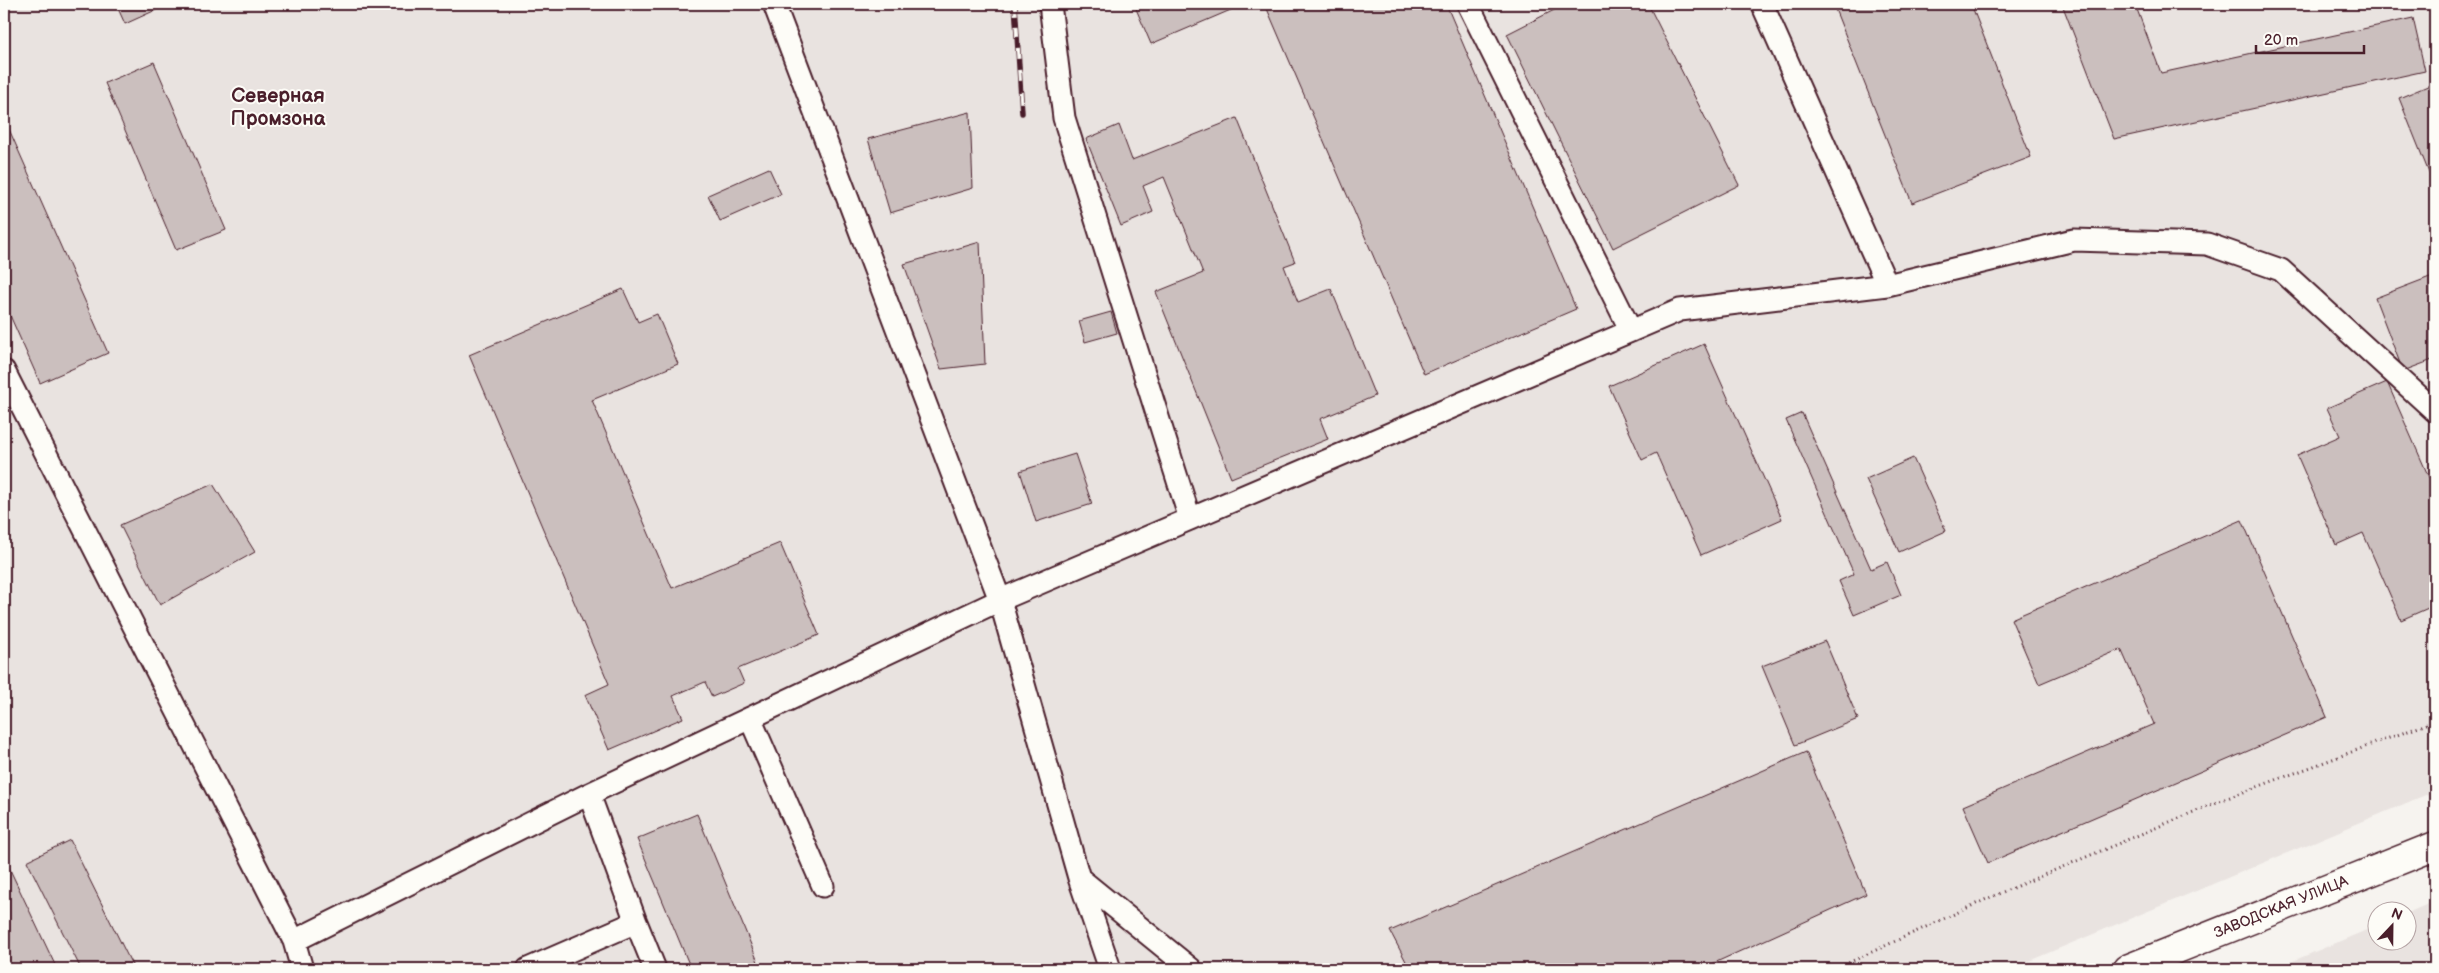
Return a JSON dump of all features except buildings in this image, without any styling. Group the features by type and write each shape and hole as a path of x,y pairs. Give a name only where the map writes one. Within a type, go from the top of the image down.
{"main road":[{"name":"ЗАВОДСКАЯ УЛИЦА","path":"2127,969 2435,846"}],"lane":[{"path":"774,4 1000,600 1079,878 1110,969"},
{"path":"1050,4 1064,118 1190,519"},
{"path":"1468,4 1631,331"},
{"path":"1762,4 1887,285"},
{"path":"294,941 589,794 1000,600 1680,310 1887,285 2074,240 2207,244 2281,270 2435,411"},
{"path":"4,370 294,941 302,969"},
{"path":"750,718 823,886"},
{"path":"589,794 655,969"},
{"path":"1079,878 1191,969"},
{"path":"528,969 636,922"}],"path":[{"path":"1835,969 1991,897 2222,800 2435,721"}],"shaded area":[{"path":"4,4 2435,4 2435,791 2010,969 4,969"},
{"path":"2435,901 2435,969 2274,969 2366,930 2366,950 2416,950 2416,909"}],"railway":[{"path":"1015,4 1022,113"}],"district":[{"name":"Северная Промзона","path":"278,108"}]}
